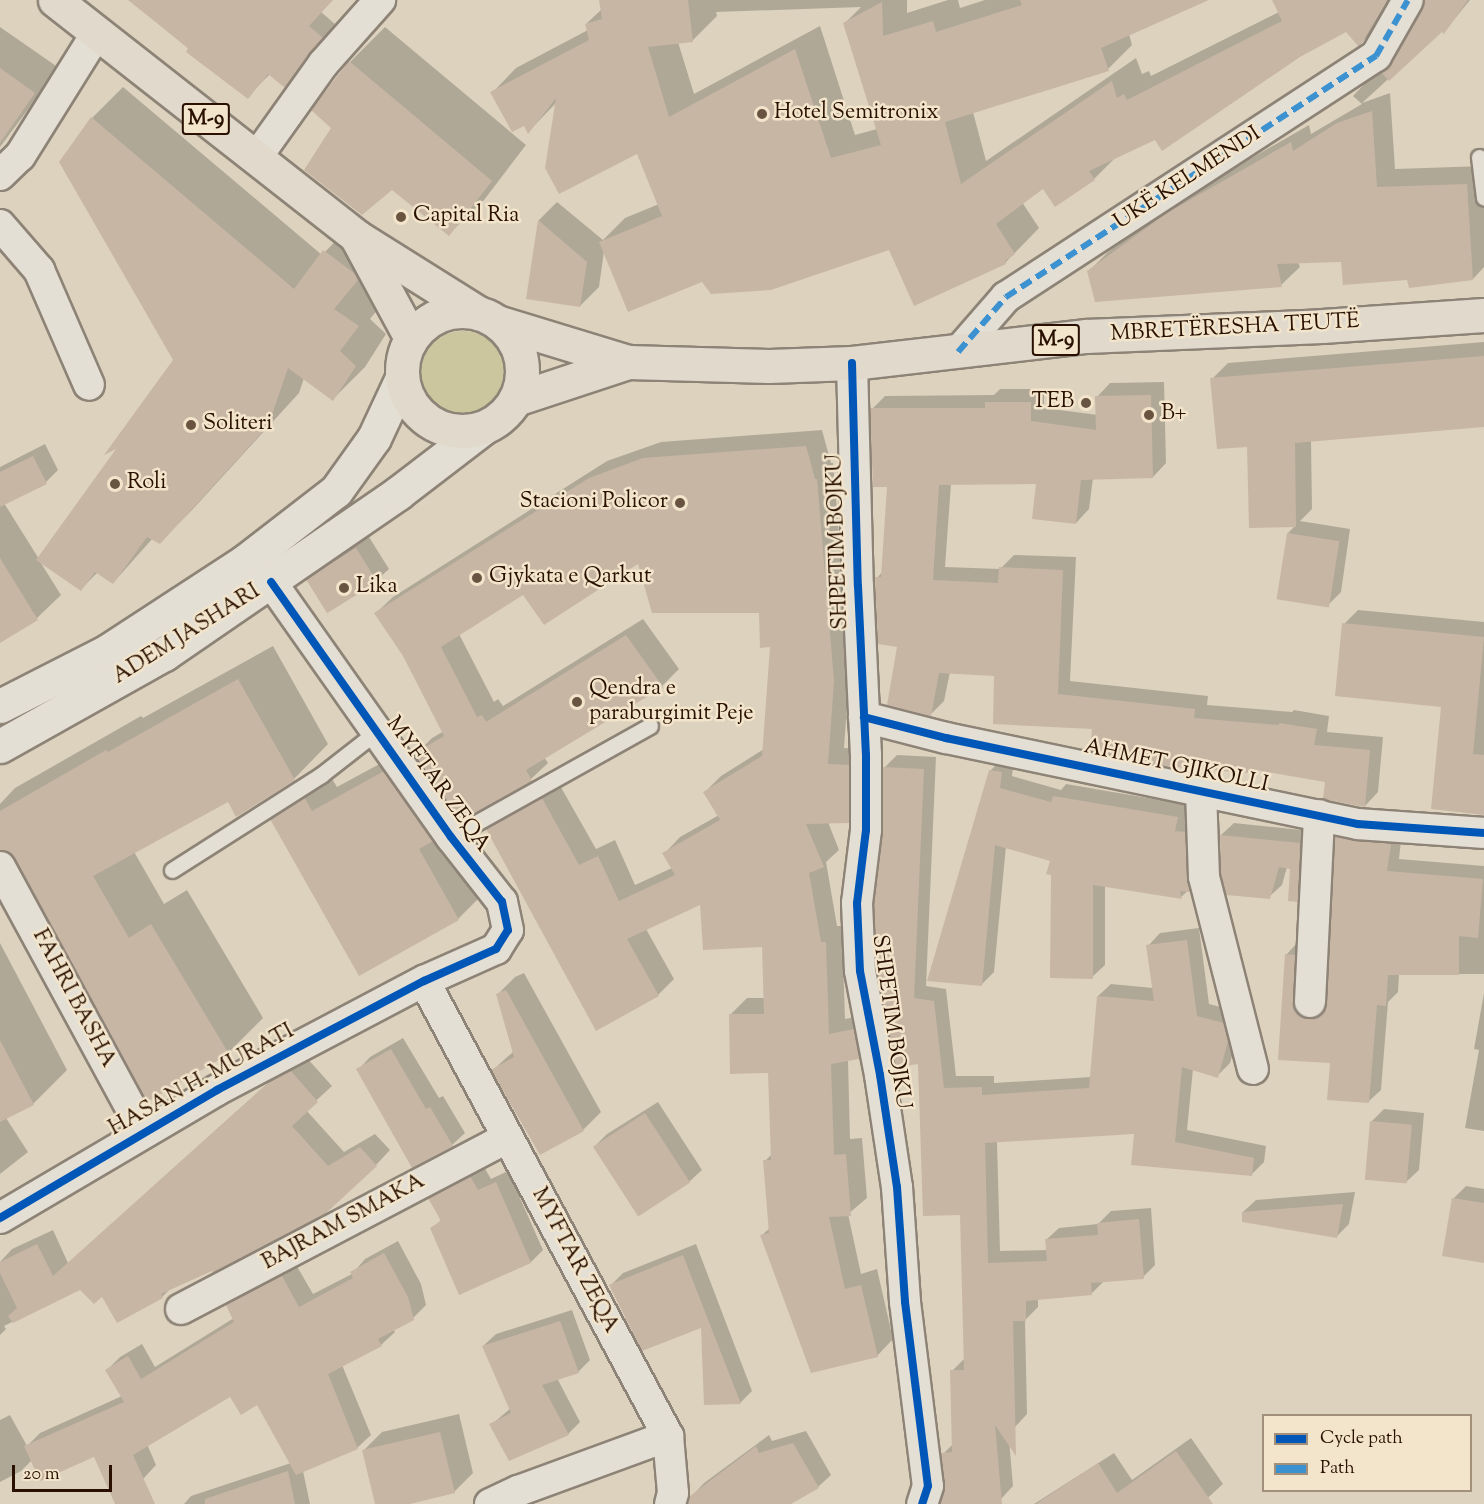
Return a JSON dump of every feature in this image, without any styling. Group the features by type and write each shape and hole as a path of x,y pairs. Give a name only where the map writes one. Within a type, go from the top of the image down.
{"main road":[{"name":"M-9","path":"55,0 357,237 509,334 518,349 522,366 522,382 516,399 507,412 483,428"},
{"name":"M-9","path":"357,237 411,338"},
{"name":"M-9","path":"401,380 401,365 411,338 424,324 440,315 459,311 487,318"},
{"name":"MBRETËRESHA TEUTË","path":"487,318 628,362 769,366 852,363 1086,336 1311,327 1484,315"},
{"name":"MBRETËRESHA TEUTË","path":"516,399 628,362"},
{"path":"401,380 416,412 430,423 456,431 483,428"},
{"name":"ADEM JASHARI","path":"0,706 116,645 244,562 336,491 374,438 401,380"},
{"name":"ADEM JASHARI","path":"0,746 164,654 398,493 483,428"}],"street":[{"path":"256,158 323,64 380,0"},
{"name":"UKË KELMENDI","path":"958,352 1006,297 1376,56 1408,0"},
{"path":"0,175 20,156 97,33"},
{"path":"0,225 39,270 89,385"},
{"name":"SHPETIM BOJKU","path":"852,363 866,830 857,903 860,971 880,1075 897,1187 905,1302 928,1486 922,1504"},
{"name":"MYFTAR ZEQA","path":"271,582 451,837 502,902 508,930 496,949 424,981 668,1436 673,1493 670,1504"},
{"name":"AHMET GJIKOLLI","path":"864,717 946,738 1358,824 1484,833"},
{"name":"AHMET GJIKOLLI","path":"1201,790 1204,877 1253,1069"},
{"path":"1310,1002 1319,815"},
{"name":"FAHRI BASHA","path":"0,867 144,1132"},
{"name":"HASAN H. MURATI","path":"0,1218 217,1090 424,981"},
{"name":"BAJRAM SMAKA","path":"181,1309 508,1137"},
{"path":"490,1504 518,1491 668,1436"}],"lane":[{"path":"1479,157 1484,198"},
{"path":"451,837 650,726"},
{"path":"172,870 321,775 376,732"}],"shaded area":[{"path":"463,331 487,338 499,350 506,374 499,398 487,410 463,417 439,410 427,398 420,374 427,350 439,338"}],"building":[{"path":"128,0 333,0 309,26 323,38 285,88 268,74 248,99 186,52 188,48"},
{"path":"599,0 688,0 693,42 648,47 669,117 795,49 831,158 881,145 843,23 882,2 883,36 933,21 936,32 1022,5 1020,0 1209,0 1101,48 1109,71 945,122 961,184 1112,81 1117,98 1124,94 1127,100 1282,21 1272,0 1388,0 1359,47 1346,32 1300,57 1162,151 1155,140 1089,171 1095,180 1055,207 1043,189 996,224 1015,254 1005,261 1006,264 914,306 889,250 771,290 711,294 702,282 628,312 599,242 662,216 637,154 559,194 545,168 556,98 528,134 524,126 512,132 490,92 589,40 585,24 602,19"},
{"path":"1425,0 1468,0 1444,34 1442,32 1389,81 1382,73 1391,65"},
{"path":"349,61 492,181 449,236 392,190 362,215 304,170 331,128 311,110"},
{"path":"0,68 35,93 0,143"},
{"path":"1372,111 1377,187 1467,184 1473,280 1409,288 1407,280 1343,285 1341,262 1277,264 1282,287 1095,302 1087,271 1167,213 1291,142 1293,151 1337,123"},
{"path":"91,117 294,289 323,250 354,273 358,280 334,309 359,326 340,351 356,366 333,401 288,368 268,426 160,544 147,537 113,584 95,572 81,591 36,560 116,449 104,455 173,360 59,162"},
{"path":"538,220 587,262 580,307 526,299"},
{"path":"1484,356 1484,427 1295,443 1296,527 1249,528 1247,447 1217,449 1210,378"},
{"path":"1151,395 1153,478 1081,480 1076,524 1032,519 1036,484 939,485 933,580 998,583 999,567 1063,570 1058,694 1195,709 1194,718 1279,725 1279,723 1317,729 1314,745 1370,750 1365,807 1323,799 1325,782 1250,769 1249,773 1163,766 1090,750 1092,729 993,724 994,676 939,673 931,716 887,705 897,647 878,644 875,577 881,577 887,487 873,487 870,408 985,408 985,402 1031,402 1031,421 1096,430 1095,396"},
{"path":"806,446 815,479 817,479 834,681 828,764 849,765 849,823 806,824 824,867 809,873 821,942 826,942 829,1034 854,1029 859,1059 831,1064 834,1155 846,1154 851,1216 829,1217 845,1289 861,1285 878,1357 811,1373 760,1235 769,1233 763,1160 771,1160 768,1073 730,1074 729,1014 764,1014 762,947 703,950 700,905 627,939 659,996 596,1031 486,829 542,798 579,865 598,856 619,901 675,875 662,853 720,820 703,792 762,756 770,647 760,648 759,613 652,613 638,564 544,625 523,595 441,647 477,717 482,715 486,722 626,635 663,687 526,770 532,781 460,821 414,754 444,736 403,656 374,613 589,478 643,458"},
{"path":"33,456 47,484 0,507 0,472"},
{"path":"1287,533 1339,541 1329,607 1277,599"},
{"path":"356,548 377,582 327,613 306,579"},
{"path":"0,558 38,620 0,643"},
{"path":"1342,623 1484,637 1473,754 1484,755 1484,815 1431,809 1441,707 1335,696"},
{"path":"238,679 295,780 236,817 228,802 93,876 129,938 151,924 229,1054 147,1102 15,859 8,852 0,850 0,811 106,750 108,752"},
{"path":"883,767 924,769 914,998 934,1001 944,1088 982,1087 982,1095 1089,1088 1097,996 1154,1001 1146,945 1187,940 1197,1016 1224,1023 1228,1041 1218,1078 1182,1067 1175,1142 1254,1158 1252,1176 1131,1165 1134,1134 985,1143 988,1263 1047,1261 1045,1239 1098,1235 1097,1223 1139,1219 1144,1279 1091,1283 1092,1295 1026,1301 1026,1321 1013,1321 1016,1456 995,1425 1002,1504 940,1504 945,1484 941,1453 952,1452 950,1370 964,1370 960,1215 923,1216 918,1064 896,1067 877,969 874,904 883,832"},
{"path":"989,770 1002,772 1000,788 1051,802 1053,796 1178,817 1175,831 1185,832 1190,892 1180,891 1182,899 1093,885 1093,979 1050,978 1051,875 1046,874 1050,861 995,845 982,986 927,981"},
{"path":"384,771 433,841 419,849 459,920 359,976 270,819 304,797 312,811"},
{"path":"1220,835 1300,843 1298,902 1288,901 1290,869 1279,867 1270,899 1226,895 1221,875"},
{"path":"1335,837 1391,844 1387,871 1483,879 1478,938 1459,936 1459,975 1388,975 1386,1006 1377,1005 1369,1103 1327,1100 1330,1063 1278,1060 1285,954 1295,955 1293,1001 1295,1010 1309,1019 1317,1018 1324,1012 1327,1003"},
{"path":"506,990 584,1131 540,1155 491,1070 514,1057 496,994"},
{"path":"0,1040 34,1105 0,1122"},
{"path":"391,1049 426,1109 430,1107 453,1146 412,1168 356,1069"},
{"path":"291,1071 318,1102 292,1126 328,1166 360,1147 377,1166 324,1215 213,1273 212,1271 161,1294 163,1298 117,1323 102,1297 94,1304 80,1290 13,1323 8,1316 17,1308 0,1273 0,1262 37,1244 53,1276 268,1083"},
{"path":"645,1113 690,1183 638,1216 593,1147"},
{"path":"1370,1121 1412,1125 1407,1183 1365,1180"},
{"path":"470,1176 478,1190 496,1182 531,1263 459,1295 430,1228 441,1221 428,1198"},
{"path":"1452,1198 1484,1203 1484,1263 1442,1256"},
{"path":"1343,1204 1337,1238 1242,1222 1242,1212"},
{"path":"384,1253 408,1297 414,1320 378,1339 382,1346 328,1374 358,1449 296,1475 257,1405 241,1415 230,1397 133,1455 155,1504 115,1504 94,1457 40,1481 24,1446 124,1402 105,1370 128,1356 141,1379 234,1322 226,1305 282,1276 299,1307 353,1278 350,1272"},
{"path":"683,1255 741,1404 704,1405 701,1328 642,1351 609,1285"},
{"path":"560,1321 579,1373 542,1385 569,1435 509,1461 489,1424 511,1413 482,1346"},
{"path":"440,1432 455,1493 410,1504 375,1504 362,1450"},
{"path":"793,1443 819,1488 791,1504 688,1504 690,1496 756,1446 759,1453"},
{"path":"1176,1451 1213,1504 1036,1504 1098,1463 1117,1493"},
{"path":"288,1471 295,1504 205,1504 205,1499"}],"marked path":[{"path":"958,352 1006,297 1376,56 1408,0"}],"cycle path":[{"path":"852,363 858,586 866,755 866,830 857,903 860,971 880,1075 897,1187 905,1302 928,1486 922,1504"},
{"path":"0,1218 217,1090 424,981 496,949 508,930 502,902 451,837 271,582"},
{"path":"864,717 946,738 1358,824 1484,833"}],"place":[{"name":"Hotel Semitronix","path":"762,114"},
{"name":"Capital Ria","path":"401,217"},
{"name":"TEB","path":"1086,403"},
{"name":"B+","path":"1149,415"},
{"name":"Soliteri","path":"191,425"},
{"name":"Roli","path":"115,484"},
{"name":"Stacioni Policor","path":"680,503"},
{"name":"Gjykata e Qarkut","path":"477,578"},
{"name":"Lika","path":"344,588"},
{"name":"Qendra e paraburgimit Peje","path":"577,702"}]}
